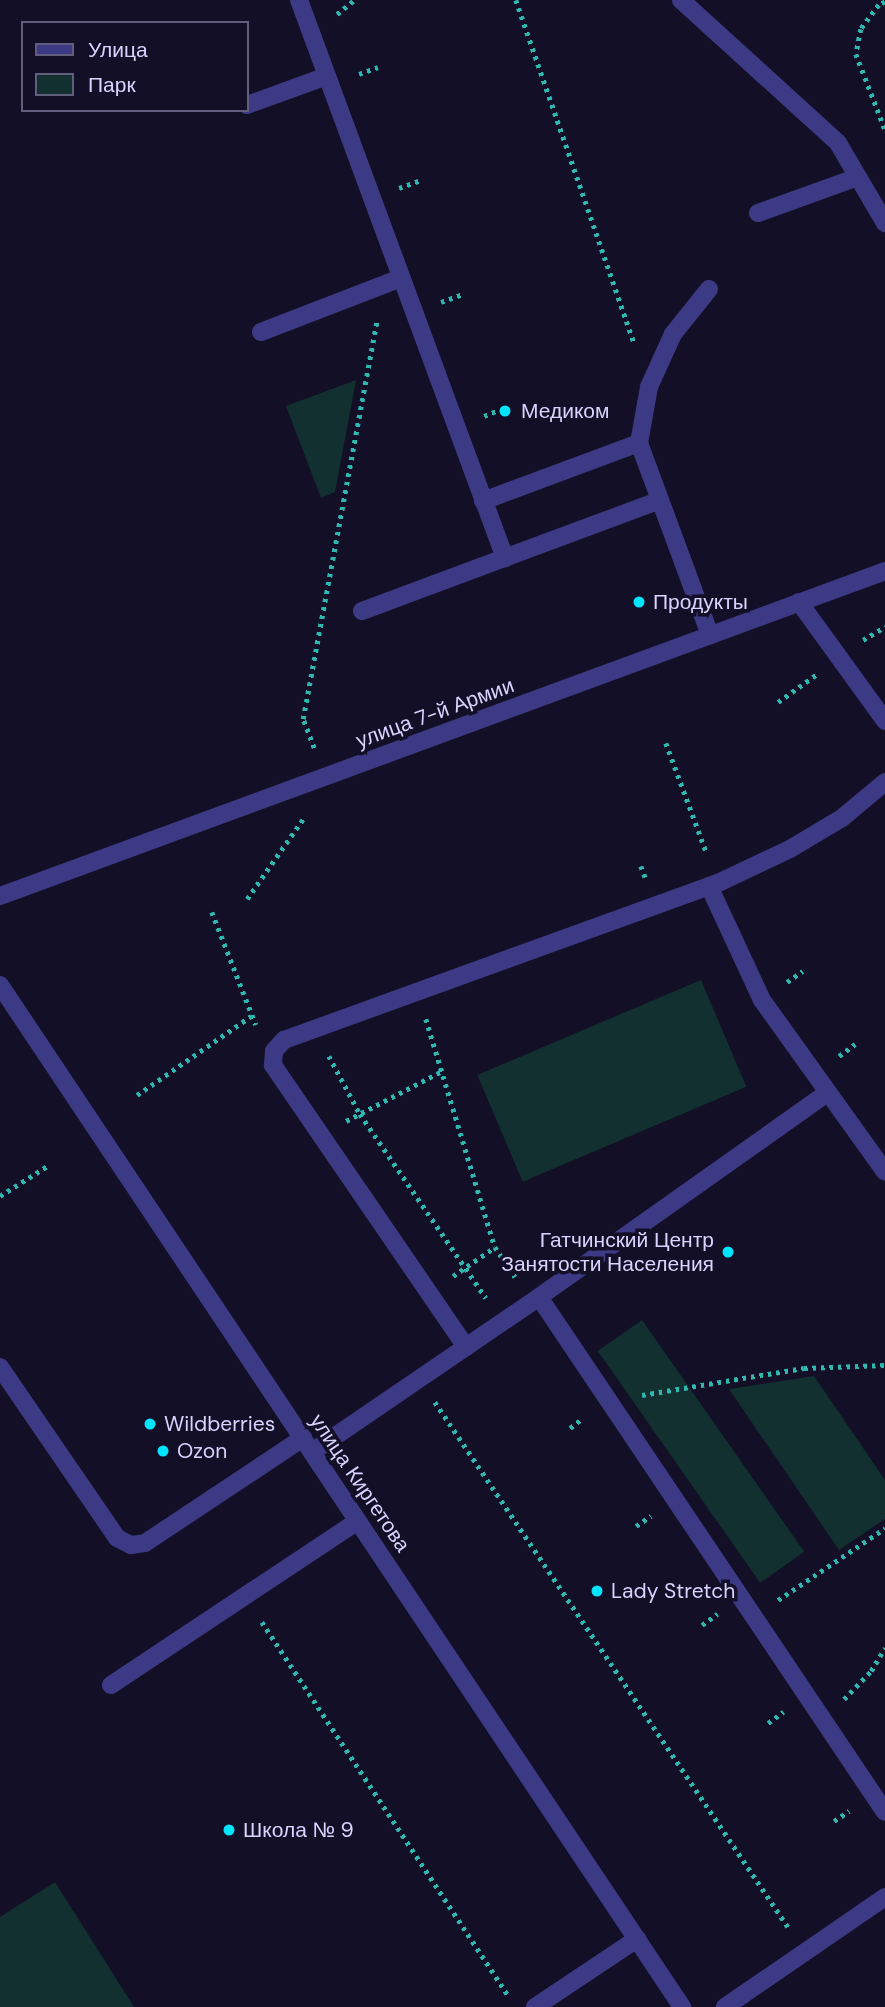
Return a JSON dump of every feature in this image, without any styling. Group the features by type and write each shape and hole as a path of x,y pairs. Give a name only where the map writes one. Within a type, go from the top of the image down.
{"street":[{"path":"299,0 505,558"},
{"path":"681,0 838,143 885,223"},
{"path":"248,105 327,76"},
{"path":"758,213 858,177"},
{"path":"261,332 401,278"},
{"path":"709,289 673,334 649,387 639,443 710,635"},
{"path":"483,501 639,443"},
{"path":"362,611 660,500"},
{"name":"улица 7-й Армии","path":"0,896 885,571"},
{"path":"799,602 885,721"},
{"path":"466,1347 273,1065 274,1051 284,1041 713,885 790,849 842,818 885,782"},
{"path":"713,885 762,1000 885,1172"},
{"name":"улица Киргетова","path":"0,985 682,2007"},
{"path":"0,1367 117,1538 131,1545 145,1543 466,1347 828,1092"},
{"path":"535,1299 609,1401 885,1812"},
{"path":"111,1685 358,1521"},
{"path":"724,2007 885,1897"},
{"path":"535,2007 637,1939"}],"path":[{"path":"516,0 649,387"},
{"path":"885,2 878,5 861,29 856,54 885,129"},
{"path":"316,752 303,719 383,285"},
{"path":"875,631 885,627"},
{"path":"666,743 713,885"},
{"path":"247,899 303,819"},
{"path":"212,912 251,1016 274,1051"},
{"path":"418,992 495,1247 535,1299"},
{"path":"137,1095 251,1016"},
{"path":"315,1030 360,1114 502,1322"},
{"path":"320,1134 442,1071"},
{"path":"0,1196 50,1165"},
{"path":"429,1293 495,1247"},
{"path":"609,1401 804,1368 885,1365"},
{"path":"419,1378 805,1952"},
{"path":"754,1616 885,1528"},
{"path":"245,1596 516,2007"},
{"path":"824,1720 871,1671 885,1648"}],"green space":[{"path":"356,380 335,492 321,498 286,406"},
{"path":"701,980 746,1087 523,1182 477,1075"},
{"path":"642,1320 804,1552 760,1583 598,1351"},
{"path":"814,1376 885,1480 885,1519 839,1550 729,1389"},
{"path":"55,1882 134,2007 0,2007 0,1917"}],"place":[{"name":"Медиком","path":"505,411"},
{"name":"Продукты","path":"639,602"},
{"name":"Гатчинский Центр Занятости Населения","path":"728,1252"},
{"name":"Wildberries","path":"150,1424"},
{"name":"Ozon","path":"163,1451"},
{"name":"Lady Stretch","path":"597,1591"},
{"name":"Школа № 9","path":"229,1830"}]}
